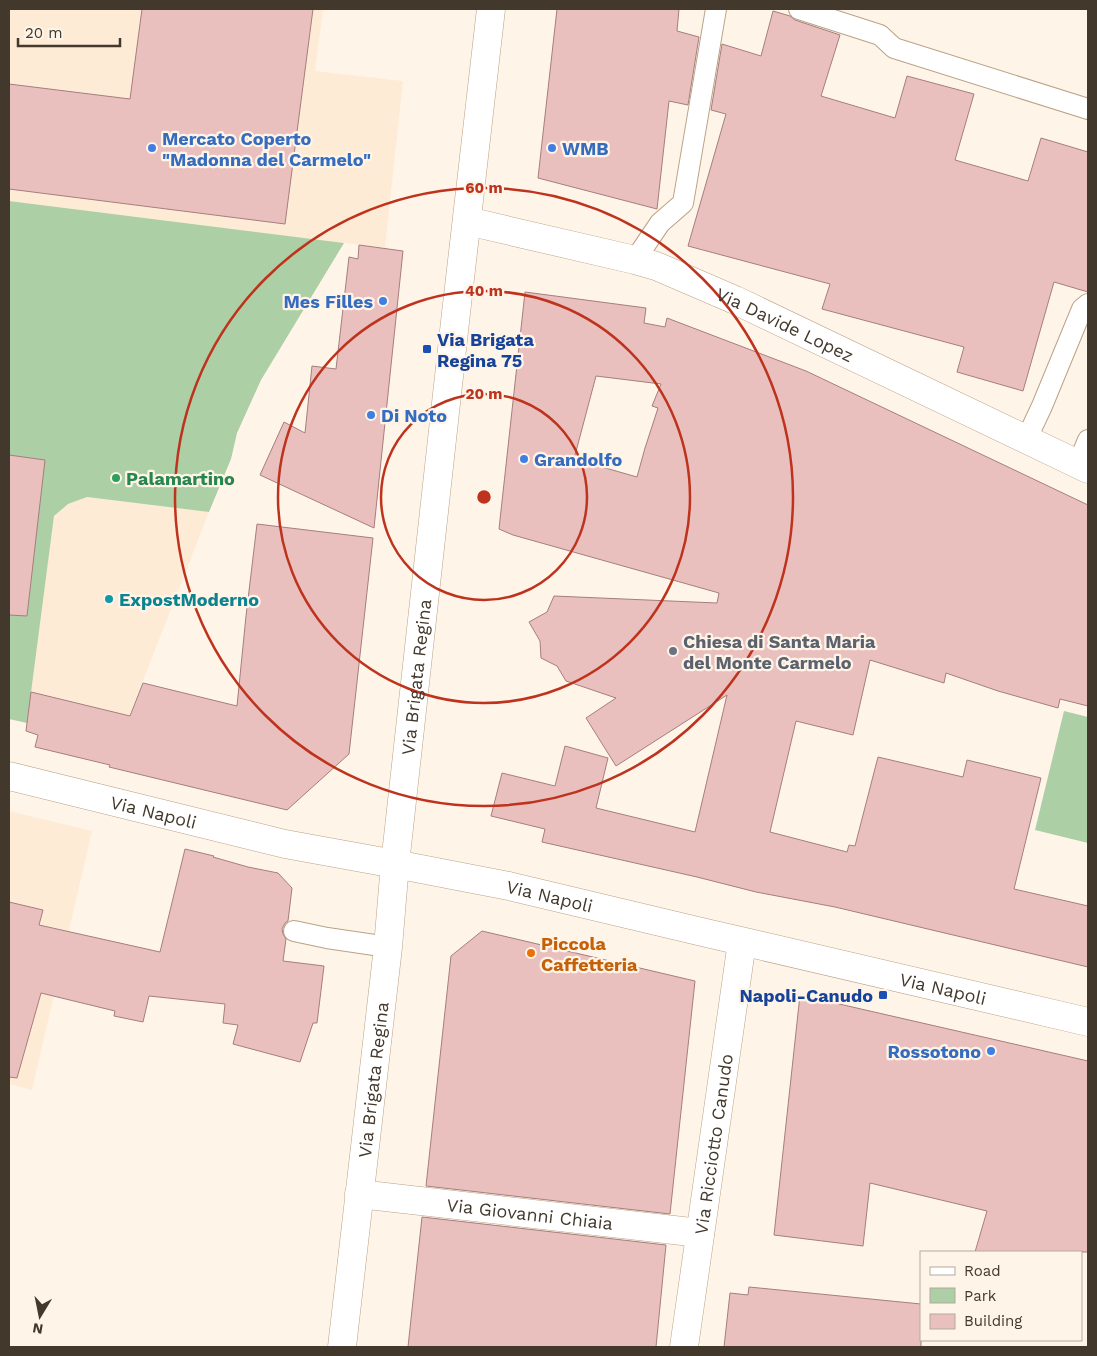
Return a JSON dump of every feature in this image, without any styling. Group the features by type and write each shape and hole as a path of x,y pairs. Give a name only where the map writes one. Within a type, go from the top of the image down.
{"main road":[{"name":"Via Brigata Regina","path":"342,1347 491,9"},
{"name":"Via Davide Lopez","path":"467,221 656,266 735,300 1027,438 1085,457"},
{"name":"Via Napoli","path":"9,776 285,844 508,886 1088,1022"},
{"name":"Via Ricciotto Canudo","path":"684,1347 742,942"},
{"name":"Via Giovanni Chiaia","path":"359,1194 700,1233"}],"lane":[{"path":"635,260 660,223 684,203 716,9"},
{"path":"799,9 880,35 894,48 1088,109"},
{"path":"1027,438 1082,309 1088,304"},
{"path":"294,931 388,947"}],"shaded area":[{"path":"9,9 323,9 315,71 403,81 385,248 9,201"},
{"name":"ExpostModerno","path":"86,497 209,512 115,752 25,731 54,516 68,504"},
{"path":"9,811 92,831 32,1090 9,1084"}],"green space":[{"name":"Palamartino","path":"9,201 344,243 261,380 237,433 231,459 209,512 87,497 68,504 54,516 27,723 9,719"},
{"path":"1064,711 1088,717 1088,843 1035,830"}],"building":[{"name":"Mercato Coperto \"Madonna del Carmelo\"","path":"142,9 313,9 285,224 9,189 9,84 130,99"},
{"path":"557,9 679,9 677,31 699,37 688,105 669,101 657,209 538,178"},
{"path":"773,11 840,35 821,96 895,118 907,76 974,94 955,160 1028,181 1041,138 1088,152 1088,292 1054,282 1023,391 957,372 964,347 822,309 830,284 688,246 726,114 711,110 722,44 761,56"},
{"path":"359,245 403,251 374,528 260,475 284,422 305,433 312,366 336,369 349,257 358,259"},
{"path":"525,292 646,308 644,323 665,327 667,318 806,371 1088,505 1088,706 1060,699 1058,708 998,691 946,673 944,683 870,660 853,735 796,721 770,832 847,852 849,845 855,846 878,757 963,777 967,760 1041,778 1014,889 1088,906 1088,967 835,907 756,892 542,842 545,829 491,816 502,773 555,786 565,746 608,758 596,808 695,832 727,695 616,766 586,718 616,698 566,681 557,666 541,658 540,641 529,622 547,612 554,596 717,603 719,593 513,535 499,529","holes":["596,376 661,384 652,406 658,408 637,477 574,459"]},
{"path":"9,455 45,460 27,616 9,615"},
{"path":"257,524 373,538 349,754 287,810 35,747 38,735 26,731 31,692 130,716 143,683 237,706"},
{"path":"185,849 248,867 278,873 292,888 288,921 282,929 286,939 283,961 324,966 317,1023 313,1023 300,1062 233,1044 238,1025 223,1023 225,1004 149,996 143,1022 114,1016 115,1011 41,993 17,1078 9,1077 9,902 43,910 39,925 160,952"},
{"path":"482,931 695,981 670,1214 426,1186 451,956"},
{"path":"800,995 1088,1061 1088,1252 975,1251 987,1211 870,1183 863,1246 774,1235"},
{"path":"422,1217 666,1245 656,1347 408,1347"},
{"path":"749,1287 920,1304 921,1347 724,1347 730,1293 748,1295"}],"place":[{"name":"Mercato Coperto \"Madonna del Carmelo\"","path":"152,148"},
{"name":"WMB","path":"552,148"},
{"name":"Mes Filles","path":"383,301"},
{"name":"Via Brigata Regina 75","path":"427,349"},
{"name":"Di Noto","path":"371,415"},
{"name":"Grandolfo","path":"524,459"},
{"name":"Palamartino","path":"116,478"},
{"name":"ExpostModerno","path":"109,599"},
{"name":"Chiesa di Santa Maria del Monte Carmelo","path":"673,651"},
{"name":"Piccola Caffetteria","path":"531,953"},
{"name":"Napoli-Canudo","path":"883,995"},
{"name":"Rossotono","path":"991,1051"}]}
